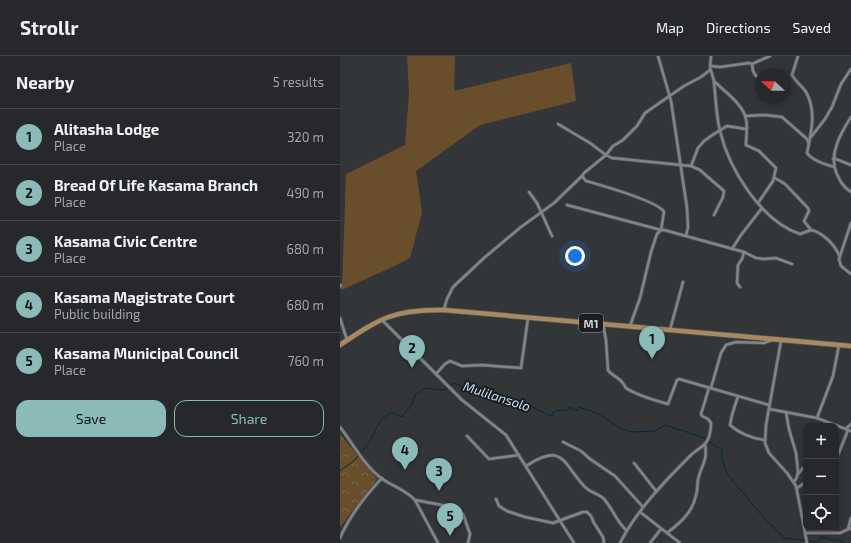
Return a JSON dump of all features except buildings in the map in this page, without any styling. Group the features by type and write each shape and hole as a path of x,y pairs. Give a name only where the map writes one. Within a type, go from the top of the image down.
{"main road":[{"name":"M1","path":"340,345 381,319 398,313 412,310 444,310 851,346"}],"street":[{"path":"658,56 670,96 681,165 687,208 688,227 686,236"},
{"path":"711,56 710,68 714,77 716,114 725,148 733,165 758,203 779,223 796,233 802,234 811,230"},
{"path":"444,310 447,299 453,287 484,258 521,227 554,203 584,173 606,155 613,146 623,140 637,126 645,113 701,77 710,68 749,63 752,64 770,56"},
{"path":"798,56 792,75 809,99 812,123 807,153 810,157 822,163 834,166"},
{"path":"752,64 755,73"},
{"path":"810,138 826,120 841,84 851,69"},
{"path":"714,82 740,107 745,116 746,145 759,151 775,166 775,178 758,203"},
{"path":"745,116 765,114 782,117 807,139 809,144"},
{"path":"851,117 837,144 833,159 834,166 843,186 851,192"},
{"path":"558,124 590,143 606,155 617,159 681,165 686,164 700,170 724,191 723,197 714,215"},
{"path":"692,166 701,144 720,130 729,126 746,129"},
{"path":"833,159 851,165"},
{"path":"582,176 586,181 635,197 660,207 664,212 661,230 657,234 651,252 642,290 630,326"},
{"path":"775,178 785,184 808,208 809,211 804,221 811,230 820,233 835,247 839,255"},
{"path":"529,192 538,203 552,236"},
{"path":"567,205 744,252 756,258 776,258 792,264"},
{"path":"732,249 741,234 762,208"},
{"path":"851,224 839,255 839,264 851,274"},
{"path":"740,287 737,283 738,265 744,252"},
{"path":"670,330 683,282"},
{"path":"340,318 347,340"},
{"path":"436,374 445,364 450,361 462,366 521,368 528,318"},
{"path":"381,319 475,411 494,424 506,435 574,543"},
{"path":"603,324 606,340 608,370 621,380 630,390 668,404 677,379 769,405"},
{"path":"620,543 626,530 656,491 692,454 706,442 710,434 711,423 701,414 721,353 726,345 736,342 766,342 772,340"},
{"path":"781,341 769,405 765,440 769,453 794,482 807,541"},
{"path":"817,418 833,376 839,345"},
{"path":"738,396 730,424 751,437 758,440 765,440"},
{"path":"769,409 817,418 849,430"},
{"path":"786,412 789,430 796,453 798,474"},
{"path":"836,459 851,424"},
{"path":"340,427 360,455 382,478 415,500 438,543"},
{"path":"467,436 489,459 519,455"},
{"path":"563,442 578,449 615,476 643,507"},
{"path":"667,533 687,514 695,502 698,481 705,460 706,442"},
{"path":"526,466 540,457 551,455 562,459 567,463 587,489 604,499 620,524 626,530"},
{"path":"634,463 656,491"},
{"path":"794,482 803,468"},
{"path":"340,538 342,529 361,502 382,478"},
{"path":"796,488 803,484"},
{"path":"496,499 499,506 525,518 553,523 583,512 587,512 591,516 594,524 603,537 604,543"},
{"path":"415,500 447,506 463,514 470,534 468,543"},
{"path":"640,512 667,533 675,542 680,543"},
{"path":"805,533 840,533 850,529 851,518"},
{"path":"650,543 661,529"}],"green space":[{"path":"407,56 455,56 454,91 571,63 576,101 480,125 416,171 422,212 410,258 342,290 346,174 405,145 409,94"},
{"path":"340,434 377,479 341,526 340,525"}],"waterway":[{"name":"Mulilansolo","path":"360,453 369,443 383,418 391,412 402,417 412,404 415,395 425,388 445,390 454,383 496,398 520,401 553,416 553,412 555,411 568,410 569,407 577,411 579,407 599,414 621,429 632,432 655,431 665,425 702,437 722,450 722,459 727,474 764,518 784,538 818,542 821,537 823,537 836,541 837,539 845,543"},
{"name":"Mulilansolo","path":"340,471 358,456"}],"place":[{"name":"Alitasha Lodge","path":"652,359"},
{"name":"Bread Of Life Kasama Branch","path":"412,368"},
{"name":"Kasama Magistrate Court","path":"405,470"},
{"name":"Kasama Civic Centre","path":"439,491"},
{"name":"Kasama Municipal Council","path":"450,536"}]}
